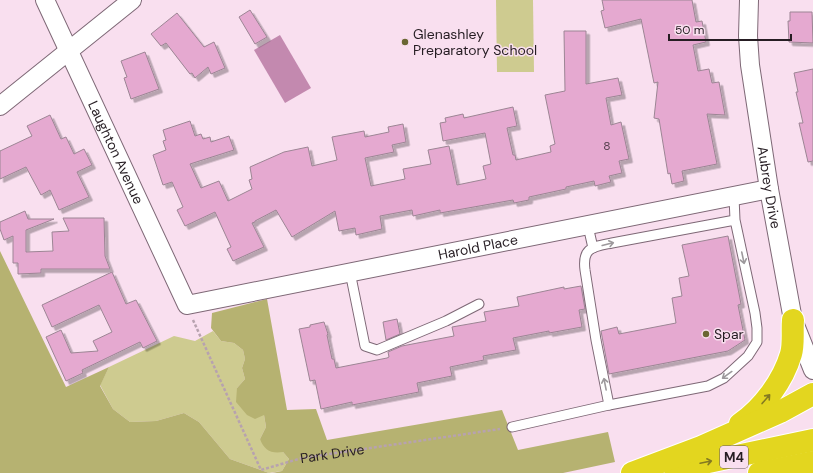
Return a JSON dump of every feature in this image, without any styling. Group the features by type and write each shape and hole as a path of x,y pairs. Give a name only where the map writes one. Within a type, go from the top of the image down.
{"highway":[{"path":"701,447 742,422 759,407 773,391 791,353 793,320"},
{"path":"632,473 701,447 780,412 813,394"},
{"name":"M4","path":"654,473 813,440"},
{"name":"M4","path":"759,473 813,462"}],"street":[{"name":"Laughton Avenue","path":"44,0 187,305"},
{"path":"0,106 132,0"},
{"name":"Aubrey Drive","path":"749,0 748,36 750,65 769,189 793,320 808,350 813,370"},
{"name":"Harold Place","path":"187,305 769,189"}],"lane":[{"path":"512,427 609,405 708,386 724,378 748,356 757,342 757,328 736,220 734,197"},
{"path":"609,405 596,340 584,266 587,252 592,248 637,237 656,235 736,220"},
{"path":"588,226 592,248"},
{"path":"350,272 365,346 377,350 446,321 479,304"}],"path":[{"name":"Park Drive","path":"187,305 261,470 302,458 512,427"}],"shaded area":[{"path":"496,0 533,0 534,72 497,72"},
{"path":"280,35 311,88 285,103 254,50"},
{"path":"0,251 66,387 109,367 100,386 113,409 130,422 156,421 184,413 199,422 230,459 269,473 0,473"},
{"path":"267,299 287,410 316,409 327,440 502,410 518,450 608,432 615,462 563,473 272,473 282,471 289,459 283,452 272,452 268,450 262,443 260,439 266,427 264,415 255,419 247,415 236,402 237,388 245,379 242,368 245,359 243,350 234,343 221,341 211,328 212,313"},
{"path":"213,331 221,341 234,343 243,350 245,359 242,368 245,379 237,388 264,415 266,427 260,439 283,452 289,459 282,471 269,473 230,459 199,422 184,413 156,421 130,422 113,409 100,385 109,367 174,336 195,341"}],"building":[{"path":"602,0 692,0 696,22 702,21 706,42 693,45 698,71 709,69 712,83 719,82 725,115 707,114 717,164 682,171 684,181 672,184 670,173 668,174 659,119 654,118 658,82 654,83 641,19 605,28 601,11 604,10"},
{"path":"250,10 267,37 255,44 239,17"},
{"path":"790,12 812,12 813,43 789,42 788,21 790,21"},
{"path":"177,13 204,47 214,42 225,68 211,74 208,67 195,78 192,73 190,74 166,43 161,46 151,34"},
{"path":"564,31 586,31 586,84 618,78 622,95 606,98 611,125 621,122 629,159 619,161 622,173 609,176 611,182 595,186 594,181 566,187 566,189 529,197 529,200 514,203 513,200 440,213 440,210 413,216 412,210 380,216 382,229 356,235 355,228 339,231 335,211 292,237 276,210 252,223 264,247 233,261 227,249 231,247 215,212 185,226 177,210 183,207 172,182 163,185 153,155 166,150 163,141 166,140 163,130 190,121 195,136 201,134 203,139 210,137 211,142 229,136 234,150 190,164 201,188 219,181 228,201 252,189 249,180 252,179 250,167 284,152 308,147 312,166 337,160 332,137 364,131 365,137 389,132 388,127 403,124 406,142 392,145 394,152 365,158 371,186 405,179 403,169 431,164 428,150 449,146 457,185 486,179 483,166 491,164 485,133 443,141 440,123 446,122 445,118 463,114 464,118 513,107 517,126 507,128 513,155 515,155 516,160 551,152 550,146 555,144 545,95 565,91"},
{"path":"145,52 159,89 131,99 124,78 127,77 121,61"},
{"path":"813,69 813,161 808,162 799,123 803,123 796,92 798,92 794,73"},
{"path":"50,115 61,139 66,137 74,154 84,149 92,165 77,172 89,197 59,210 50,190 41,195 26,167 0,179 0,151 32,136 27,126"},
{"path":"25,211 28,219 54,219 26,230 26,252 53,251 52,232 69,231 63,218 104,218 105,256 110,269 41,269 41,273 18,274 18,263 13,263 13,236 4,240 0,229 0,222"},
{"path":"728,236 741,304 738,305 745,340 728,351 609,374 601,331 617,327 619,334 676,323 672,298 682,296 679,278 689,276 682,245"},
{"path":"112,272 126,304 136,300 157,341 143,348 140,342 82,370 83,373 66,381 46,337 61,330 71,353 98,351 93,341 112,332 99,305 52,327 42,305"},
{"path":"581,286 585,309 579,310 582,327 549,333 549,331 513,338 516,350 483,356 484,360 450,367 452,376 417,383 419,392 352,405 352,402 321,409 315,380 310,381 299,329 324,322 328,334 332,359 334,359 336,368 387,358 389,357 388,352 402,346 454,336 452,327 486,321 484,312 519,306 517,297 564,287 564,289"},
{"path":"397,319 400,334 386,340 383,322"}],"place":[{"name":"Glenashley Preparatory School","path":"405,42"},
{"name":"Spar","path":"706,334"}]}
